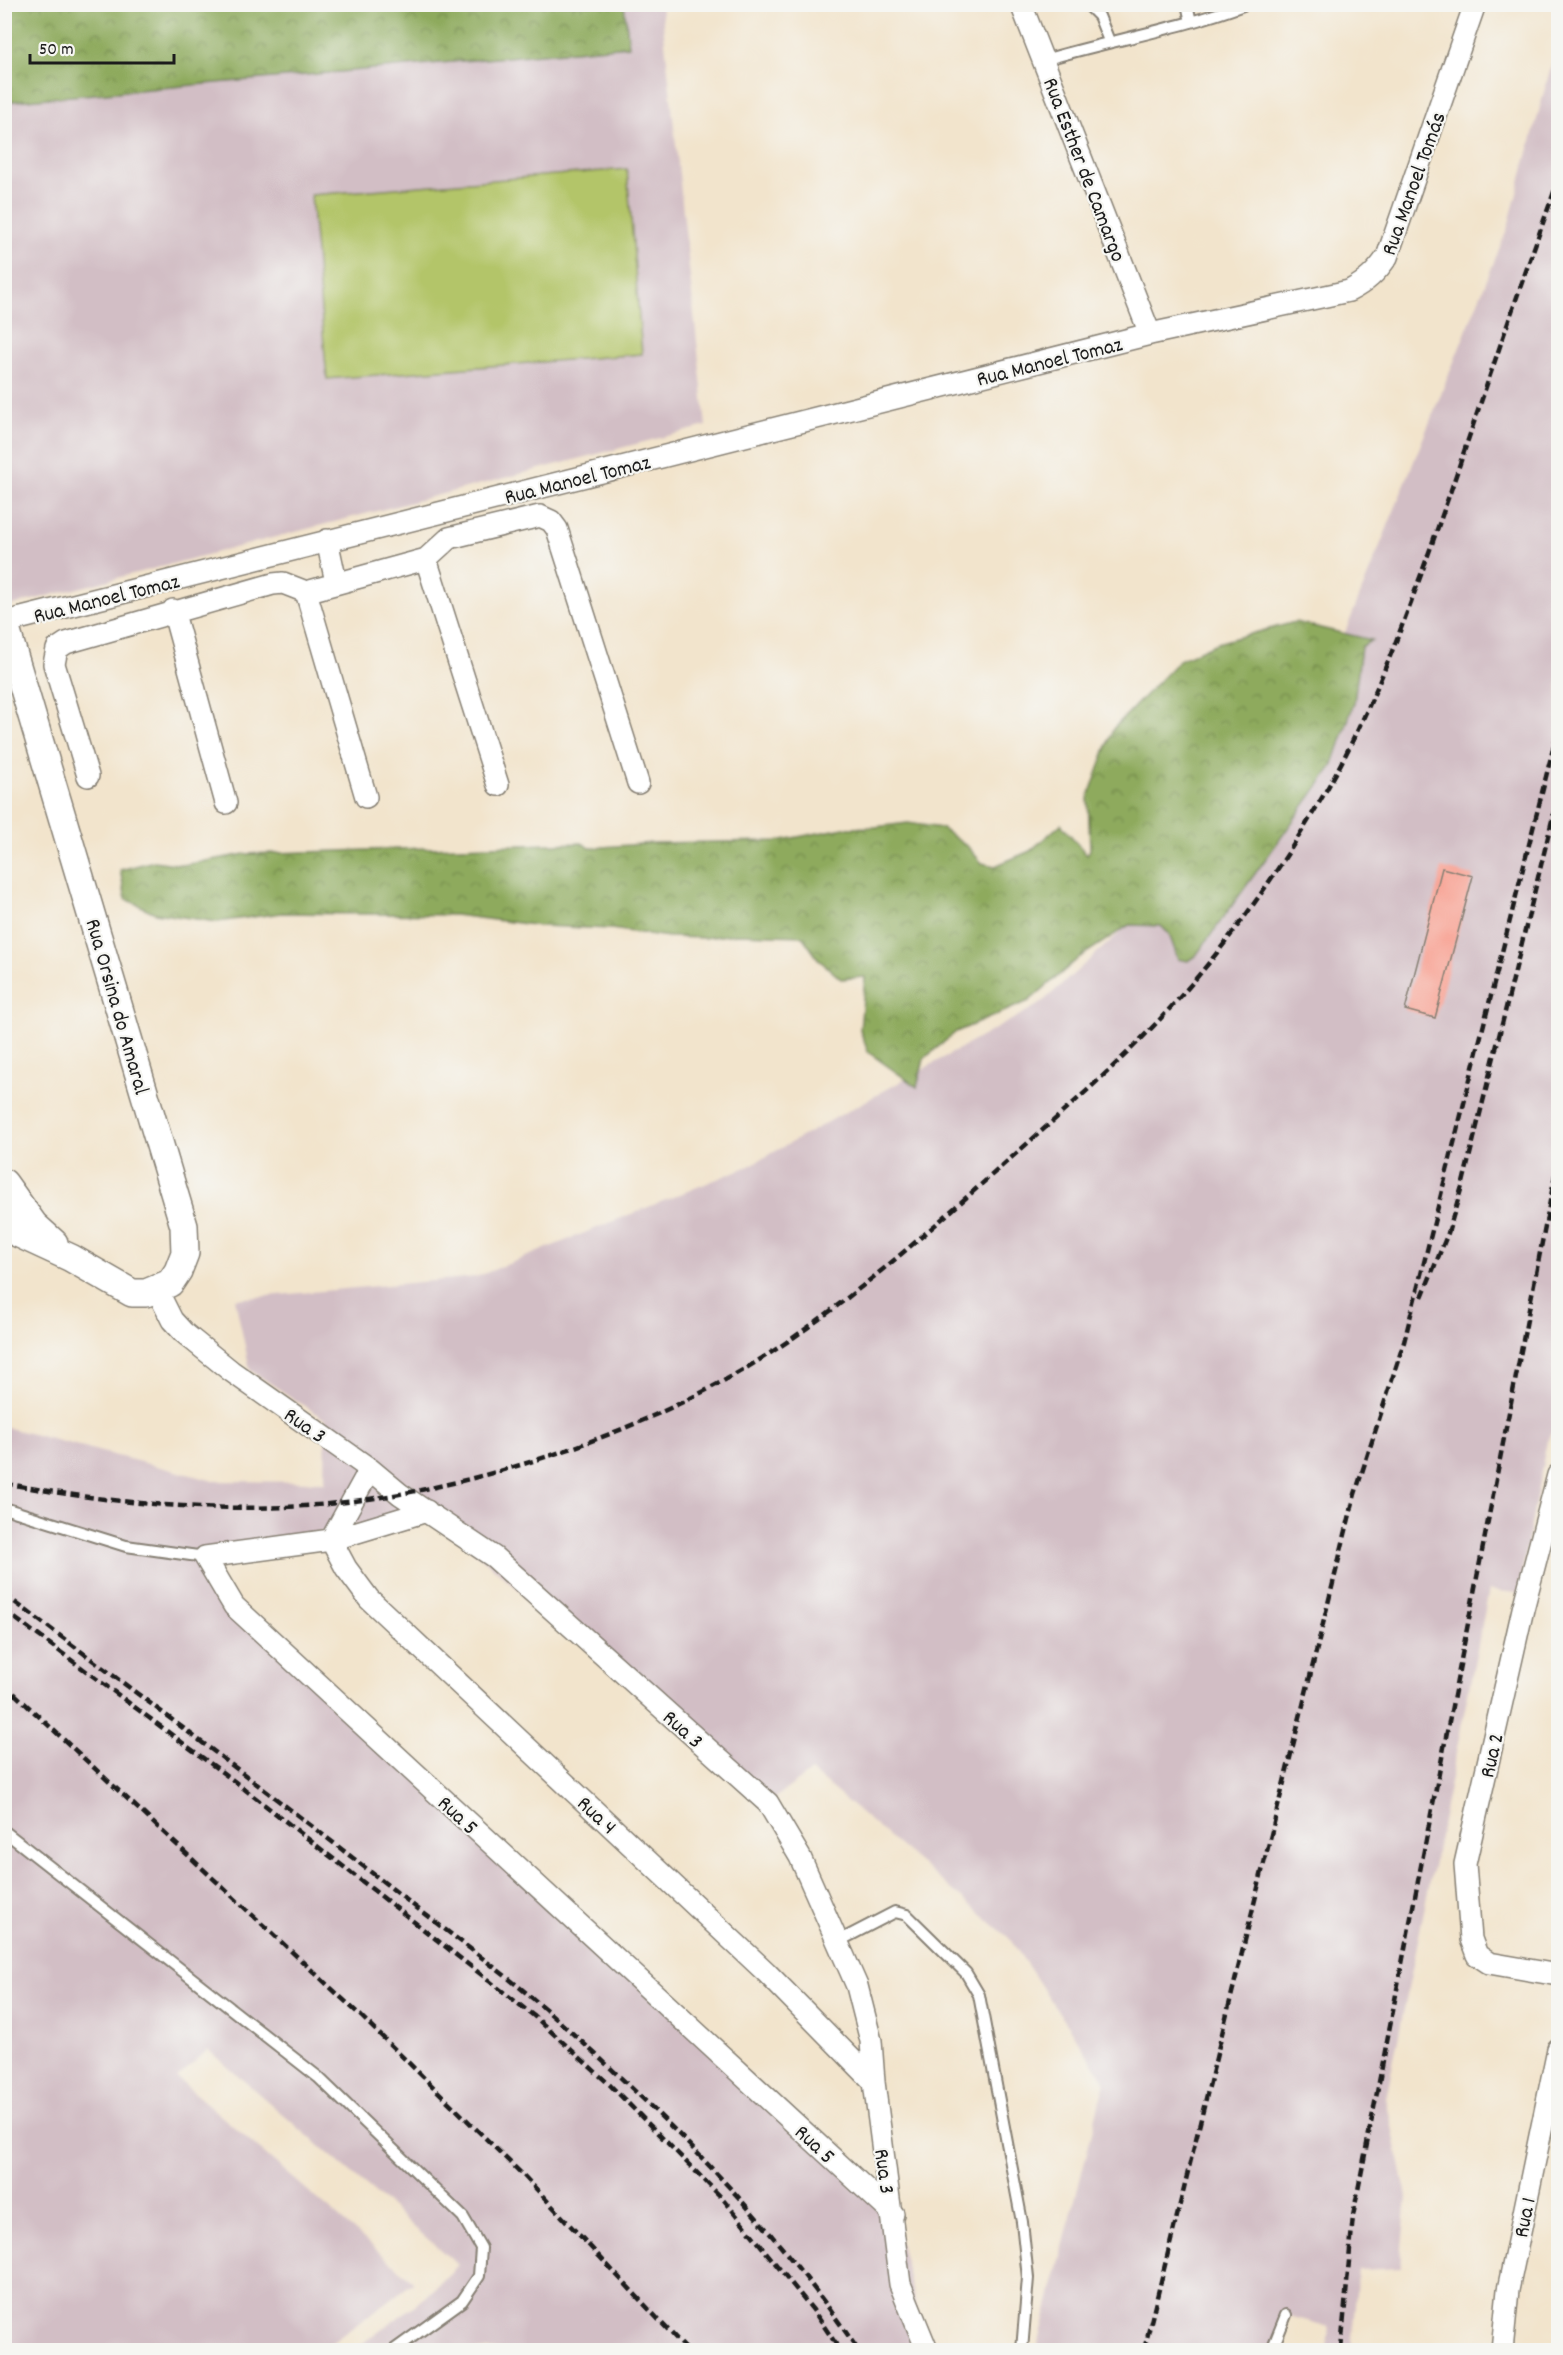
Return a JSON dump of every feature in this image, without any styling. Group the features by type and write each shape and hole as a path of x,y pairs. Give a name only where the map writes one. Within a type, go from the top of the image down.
{"street":[{"name":"Rua Esther de Camargo","path":"1021,4 1150,334"},
{"name":"Rua Manoel Tomás","path":"1150,334 1349,291 1364,284 1377,272 1395,236 1475,4"},
{"name":"Rua Manoel Tomaz","path":"5,622 1150,334"},
{"path":"88,776 54,664 57,649 66,643 173,610 273,584 283,584 306,592 426,559 449,538 540,516 551,521 556,529 638,783"},
{"path":"327,540 336,582"},
{"path":"426,559 498,785"},
{"path":"306,592 366,797"},
{"path":"173,610 226,803"},
{"name":"Rua Orsina do Amaral","path":"5,622 184,1227 185,1253 178,1271 170,1282 157,1290"},
{"path":"4,1184 34,1225 71,1258"},
{"path":"4,1227 71,1258 132,1293 157,1290"},
{"name":"Rua 3","path":"157,1290 172,1320 184,1333 231,1371 494,1557 768,1803 800,1857 860,1997 871,2041 874,2082 893,2214 900,2284 927,2350"},
{"path":"331,1540 370,1469"},
{"name":"Rua 2","path":"1558,1475 1523,1609 1465,1864 1471,1939 1477,1955 1489,1963 1558,1975"},
{"path":"205,1557 331,1540 427,1511"},
{"name":"Rua 4","path":"331,1540 346,1568 369,1599 766,1972 874,2082"},
{"name":"Rua 5","path":"205,1557 234,1606 893,2214"},
{"name":"Rua 1","path":"1502,2350 1508,2290 1558,2049"}],"lane":[{"path":"1087,4 1100,16 1109,41"},
{"path":"1187,4 1191,22"},
{"path":"1044,60 1109,41 1150,34 1246,4"},
{"path":"4,1508 126,1546 205,1557"},
{"path":"4,1831 318,2077 464,2217 481,2247 479,2276 462,2301 394,2350"},
{"path":"837,1941 895,1912 907,1915 966,1973 979,1995 1022,2222 1028,2278 1022,2350"},
{"path":"1272,2350 1286,2315"}],"shaded area":[{"path":"5,5 661,5 706,426 5,607"},
{"path":"1558,40 1558,1424 1547,1441 1518,1593 1489,1590 1386,2098 1407,2197 1400,2268 1358,2270 1351,2350 1327,2350 1329,2327 1286,2315 1272,2350 1037,2350 1105,2081 1009,1938 811,1771 768,1803 427,1511 206,1556 234,1606 893,2214 927,2350 354,2350 426,2297 458,2265 208,2050 177,2078 414,2282 322,2350 5,2350 5,1427 214,1481 325,1482 326,1420 250,1370 235,1299 476,1277 749,1166 1040,1004 1135,919 1328,675 1508,227"}],"green space":[{"path":"5,4 624,5 629,46 5,102"},
{"path":"627,169 642,354 327,379 311,195"},
{"path":"1295,622 1372,640 1361,647 1354,703 1332,767 1195,957 1188,961 1178,959 1169,934 1161,926 1129,925 1080,957 1029,1001 956,1032 924,1059 917,1087 868,1052 860,1030 865,977 841,979 819,960 802,936 737,934 704,938 669,937 611,929 541,926 455,915 282,913 217,922 155,913 126,899 120,870 154,861 183,865 245,854 582,843 590,848 653,843 777,841 844,828 908,823 941,828 968,847 982,863 995,866 1030,851 1061,824 1087,855 1090,849 1088,798 1113,729 1179,660 1217,643"}],"building":[{"path":"1442,868 1473,876 1435,1018 1405,1010"}],"railway":[{"path":"4,1483 109,1500 179,1506 250,1508 344,1502 405,1493 467,1480 590,1441 649,1418 705,1391 789,1341 884,1269 1136,1044 1192,984 1218,952 1289,852 1349,747 1397,639 1558,181"},
{"path":"1144,2350 1355,1494 1404,1342 1558,729"},
{"path":"1422,1297 1448,1233 1463,1183 1558,796"},
{"path":"1341,2350 1353,2216 1558,1160"},
{"path":"4,1594 301,1818 491,1964 544,2008 630,2086 712,2169 789,2256 825,2302 858,2350"},
{"path":"4,1610 238,1784 534,2016 610,2085 724,2200 813,2310 840,2350"},
{"path":"4,1684 361,2016 525,2177 687,2350"}]}
